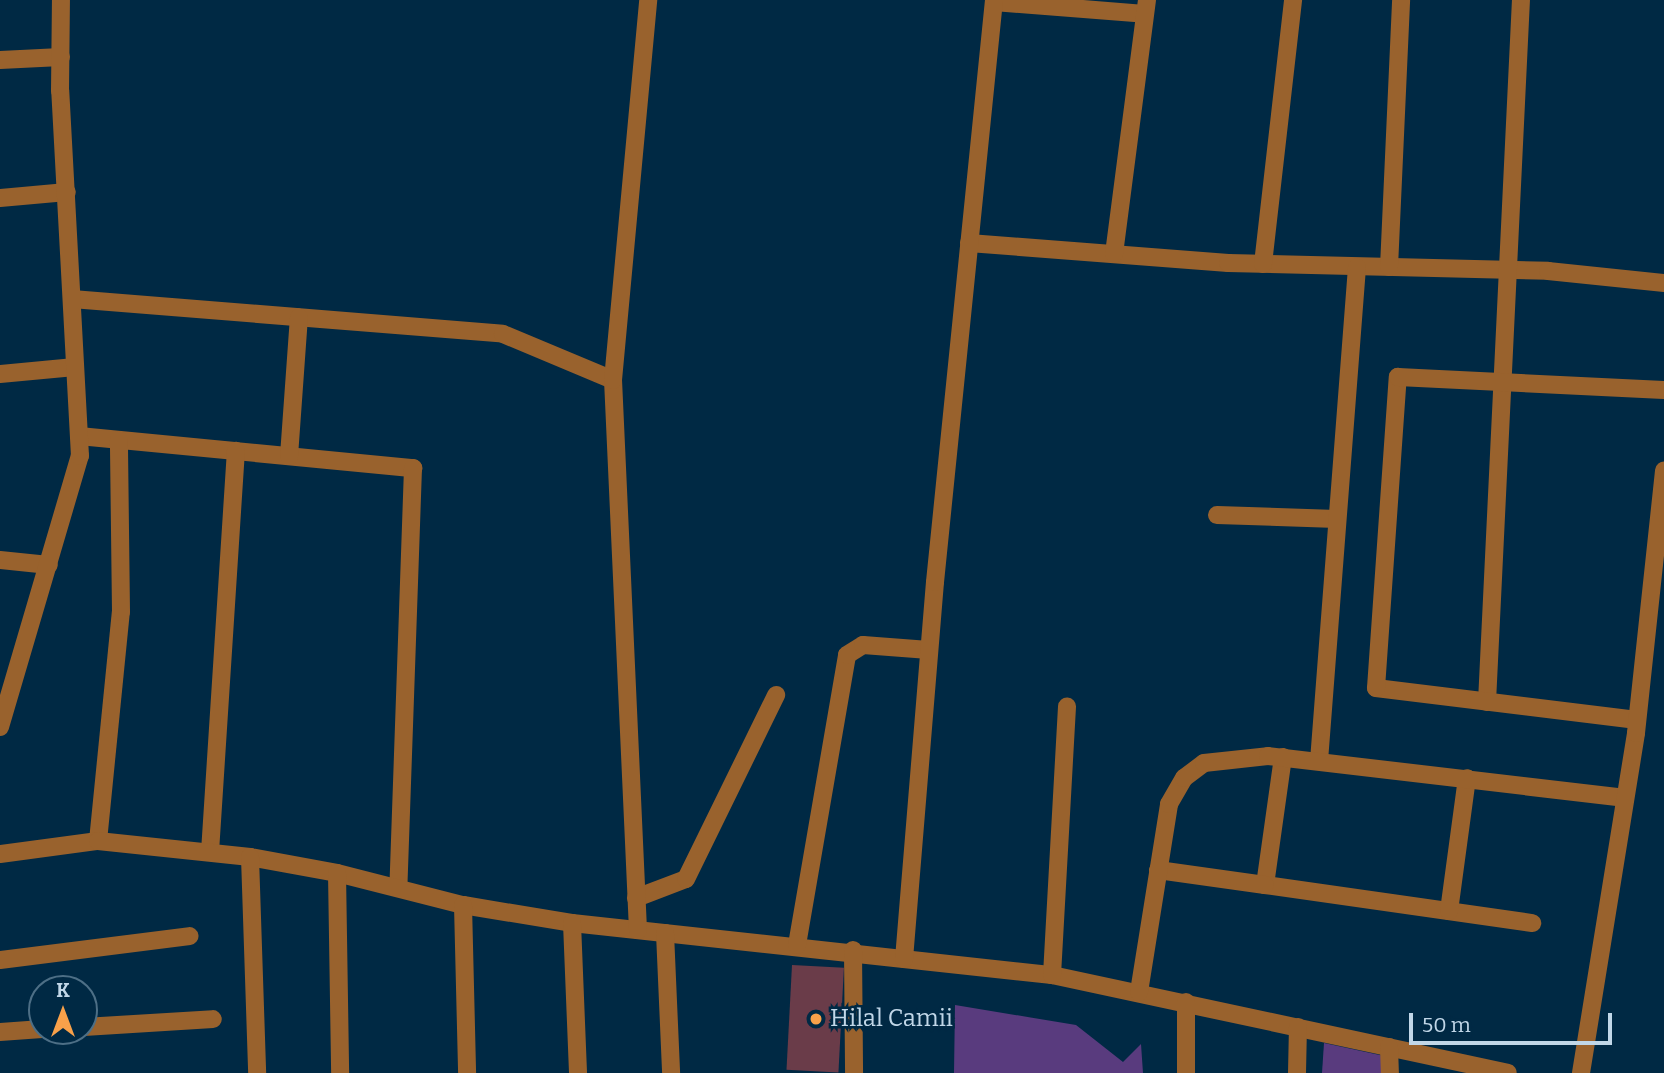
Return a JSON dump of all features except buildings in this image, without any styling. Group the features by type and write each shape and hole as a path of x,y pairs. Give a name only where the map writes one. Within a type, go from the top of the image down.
{"street":[{"path":"0,727 80,456 61,57 61,0"},
{"path":"638,930 613,380 648,0"},
{"path":"1263,264 1293,0"},
{"path":"1390,267 1401,0"},
{"path":"1487,702 1511,270 1521,0"},
{"path":"904,959 929,650 994,1 1146,7 1114,254"},
{"path":"0,60 61,57"},
{"path":"0,198 67,192"},
{"path":"969,243 1263,264 1511,270 1664,283"},
{"path":"1319,761 1357,267"},
{"path":"72,299 503,334 613,380"},
{"path":"289,456 299,317"},
{"path":"0,374 75,367"},
{"path":"1637,720 1376,688 1398,377 1664,390"},
{"path":"79,436 413,468 398,888"},
{"path":"99,841 121,612 119,440"},
{"path":"210,852 236,451"},
{"path":"1581,1073 1637,720 1661,530 1664,470"},
{"path":"1217,515 1337,519"},
{"path":"0,560 49,565"},
{"path":"797,945 847,655 863,645 929,650"},
{"path":"636,898 686,880 776,695"},
{"path":"1052,975 1067,706"},
{"path":"1265,885 1283,757"},
{"path":"1139,992 1169,804 1184,778 1204,763 1283,757 1624,799"},
{"path":"1449,911 1467,778"},
{"path":"0,854 99,841 250,857 337,873 463,905 572,923 853,950 904,959 1052,975 1507,1073"},
{"path":"250,857 257,1073"},
{"path":"1158,870 1532,923"},
{"path":"337,873 340,1073"},
{"path":"463,905 467,1073"},
{"path":"572,923 578,1073"},
{"path":"665,933 671,1073"},
{"path":"0,960 189,936"},
{"path":"853,950 854,1073"},
{"path":"1186,1002 1186,1073"},
{"path":"98,1026 212,1018"},
{"path":"1297,1073 1298,1027"},
{"path":"0,1032 28,1031"},
{"path":"1389,1047 1390,1073"}],"shaded area":[{"path":"955,1005 1076,1025 1123,1062 1141,1044 1143,1073 954,1073"},
{"path":"1324,1043 1389,1057 1391,1073 1322,1073"}],"place":[{"name":"Hilal Camii","path":"816,1019"}]}
